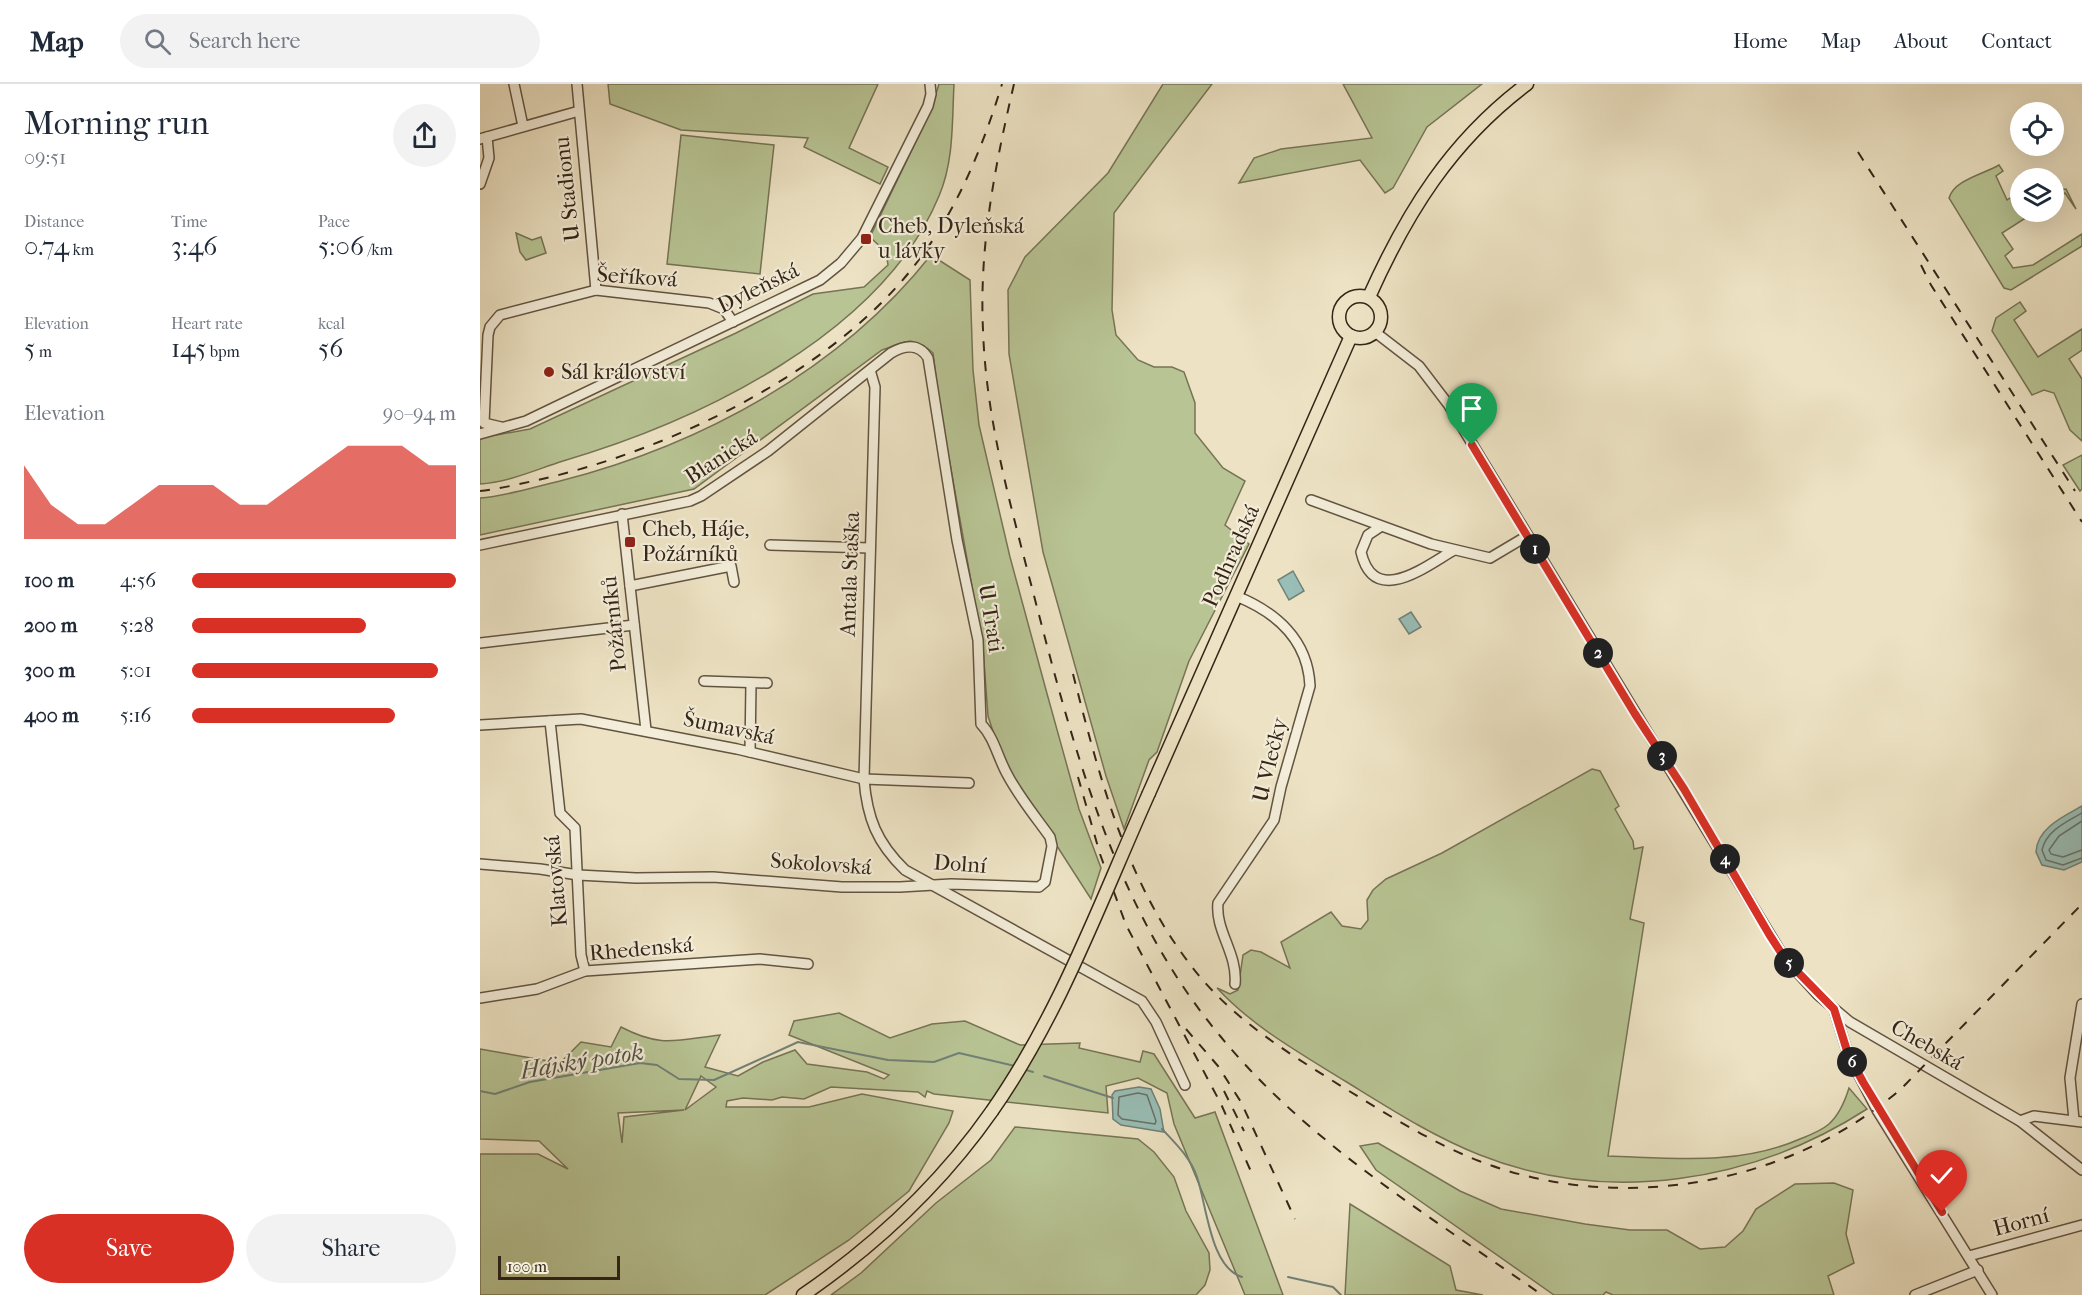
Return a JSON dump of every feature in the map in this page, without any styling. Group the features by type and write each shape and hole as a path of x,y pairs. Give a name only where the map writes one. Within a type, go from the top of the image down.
{"main road":[{"path":"1369,297 1390,249 1429,184 1479,125 1527,84"},
{"path":"1369,297 1379,306 1381,315 1375,332 1364,338 1351,336 1340,324 1341,307 1351,298 1369,297"},
{"name":"Podhradská","path":"803,1295 858,1254 913,1206 953,1162 992,1111 1031,1052 1149,793 1351,336"}],"street":[{"path":"514,84 523,126"},
{"name":"U Stadionu","path":"577,84 596,290"},
{"name":"Dyleňská","path":"481,429 504,428 526,421 813,284 850,253 865,232 924,115 931,94 930,84"},
{"path":"480,184 489,158 483,138 579,111"},
{"name":"Šeříková","path":"481,429 488,335 494,320 507,312 596,290 709,303 724,309 733,322"},
{"path":"1311,500 1454,550 1490,558 1527,536 1439,391 1410,358 1375,332"},
{"name":"Blanická","path":"480,544 690,501 768,451 900,348 917,347"},
{"name":"U Trati","path":"917,347 928,358 957,540 978,640 981,724 988,732 1014,788 1050,837 1052,846 1045,882"},
{"name":"Antala Staška","path":"864,779 875,387 870,370"},
{"name":"Požárníků","path":"622,514 645,730"},
{"path":"1380,526 1368,535 1361,552 1367,567 1380,579 1400,580 1454,550"},
{"name":"Chebská","path":"1527,536 1635,714 1684,789 1785,959 1834,1009 1902,1054 2020,1121 2082,1170"},
{"path":"770,545 870,548"},
{"path":"630,586 731,566 734,582"},
{"name":"U Vlečky","path":"1235,984 1234,960 1217,913 1218,903 1274,820 1281,787 1310,686 1310,670 1287,629 1269,612 1236,596"},
{"path":"480,643 634,625"},
{"path":"704,681 767,683"},
{"path":"750,752 751,683"},
{"name":"Šumavská","path":"480,725 581,719 750,752 864,779 969,783"},
{"name":"Klatovská","path":"550,721 560,813 575,828 581,956 585,971"},
{"name":"Dolní","path":"864,779 868,816 880,843 905,870 928,884 1039,887 1045,882"},
{"name":"Sokolovská","path":"480,864 578,875 636,878 713,877 842,887 900,887 928,884"},
{"path":"928,884 1132,995 1150,1010 1185,1085"},
{"name":"Rhedenská","path":"480,998 537,989 585,971 759,959 808,964"},
{"path":"2020,1121 2034,1116 2078,1121 2070,1078 2082,1004"},
{"path":"1834,1009 1848,1054 1877,1110 1992,1295"},
{"name":"Horní","path":"1969,1256 2082,1225"},
{"path":"1914,1295 1978,1270"}],"green space":[{"path":"608,84 878,84 849,148 888,167 880,184 804,147 808,138 681,130 610,104"},
{"path":"939,84 954,84 950,155 939,196 912,245 875,290 831,330 781,365 727,396 671,422 616,444 522,475 480,484 480,438 530,429 736,333 813,294 864,287 888,265 886,252 870,237 931,110"},
{"path":"1163,84 1212,84 1114,213 1112,310 1116,335 1138,360 1154,367 1172,367 1184,372 1195,403 1195,433 1223,468 1245,481 1225,525 1249,544 1189,661 1157,752 1149,760 1124,829 1106,776 1043,552 1009,354 1008,290 1025,257 1108,173"},
{"path":"1343,84 1482,84 1427,127 1393,188 1385,193 1360,160 1239,183 1254,158 1281,149 1372,138"},
{"path":"681,135 774,145 760,274 667,264"},
{"path":"1999,165 2003,171 1996,176 2007,200 2010,198 2010,222 2019,222 2002,233 2013,249 2005,256 2013,268 2033,265 2082,234 2082,246 2011,290 2004,288 1949,198 1963,182"},
{"path":"2064,189 2066,189 2076,209"},
{"path":"516,233 532,240 541,237 546,253 526,260 520,252"},
{"path":"931,255 970,280 973,370 979,425 1010,557 1046,690 1079,809 1101,868 1091,899 1003,762 988,716 983,648 940,408 933,353 920,343 903,342 882,350 694,489 480,535 480,498 520,491 613,466 665,447 764,398 811,368 854,334 895,296"},
{"path":"2020,302 2026,311 2014,320 2038,357 2082,329 2082,350 2069,359 2082,379 2082,441 2070,430 2054,393 2044,390 2032,395 1992,331 1996,318"},
{"path":"2082,455 2082,489 2080,491 2063,465"},
{"path":"1592,769 1600,771 1619,806 1615,809 1633,841 1634,849 1643,847 1630,919 1644,923 1608,1156 1681,1159 1729,1157 1777,1148 1829,1124 1842,1107 1849,1088 1867,1109 1823,1134 1777,1154 1729,1169 1679,1178 1629,1182 1579,1180 1529,1171 1480,1155 1411,1121 1278,1039 1246,1015 1217,988 1230,994 1238,990 1243,955 1251,950 1261,952 1290,968 1281,942 1331,912 1342,926 1361,929 1368,920 1367,900 1373,890 1386,879 1442,853"},
{"path":"839,1013 890,1038 932,1024 965,1021 1020,1045 1080,1043 1079,1048 1140,1062 1143,1051 1154,1054 1195,1118 1215,1112 1283,1295 1245,1295 1174,1124 1167,1093 1138,1078 1106,1086 1108,1113 934,1094 927,1091 925,1097 918,1092 831,1087 804,1099 743,1098 727,1101 726,1107 809,1107 862,1094 953,1111 949,1123 909,1191 849,1240 765,1295 480,1295 480,1154 538,1154 568,1169 539,1141 480,1139 480,1049 560,1063 581,1042 611,1047 621,1027 647,1038 669,1041 720,1035 705,1067 738,1076 763,1062 795,1050 807,1064 867,1072 884,1079 889,1075 789,1035 794,1021","holes":["701,1076 716,1087 685,1110","684,1110 624,1117 622,1143 618,1113"]},
{"path":"1015,1127 1138,1139 1154,1152 1174,1177 1186,1211 1209,1253 1210,1270 1205,1285 1196,1295 831,1295 861,1273 936,1203 991,1160"},
{"path":"1378,1143 1460,1191 1501,1209 1630,1230 1667,1230 1700,1249 1725,1247 1743,1231 1756,1209 1795,1184 1834,1183 1853,1190 1846,1234 1854,1263 1828,1276 1834,1295 1613,1295 1606,1292 1603,1295 1554,1295 1376,1170 1360,1146"},
{"path":"1350,1204 1450,1266 1456,1290 1483,1295 1345,1295"}],"water":[{"path":"1293,571 1304,591 1289,600 1278,580"},
{"path":"1411,612 1421,627 1409,634 1399,619"},
{"path":"2082,806 2082,862 2064,870 2042,865 2036,852 2041,836 2053,824"},
{"path":"1139,1087 1151,1089 1160,1109 1164,1132 1121,1125 1113,1119 1112,1095 1115,1091"}],"waterway":[{"name":"Hájský potok","path":"480,1091 495,1094 530,1082 640,1063 657,1065 679,1079 714,1080 798,1042 888,1060 934,1062 959,1053 1015,1066"},
{"name":"Hájský potok","path":"1023,1069 1033,1072"},
{"name":"Hájský potok","path":"1044,1076 1113,1098"},
{"name":"Hájský potok","path":"1162,1129 1191,1163 1197,1177 1216,1249 1231,1271 1242,1277"},
{"name":"Hájský potok","path":"1288,1277 1333,1287 1341,1295"}],"railway":[{"path":"480,491 538,480 639,450 741,404 790,375 835,343 876,308 927,249 954,204 976,157 1002,84"},
{"path":"1014,84 995,176 983,268 983,330 989,396 1000,460 1064,707 1102,824 1125,881 1152,935 1184,988 1221,1037 1255,1076 1332,1145 1372,1176 1542,1295"},
{"path":"1858,152 2075,491"},
{"path":"1921,265 1931,285 2082,522"},
{"path":"1073,674 1104,788 1131,861 1167,931 1205,982 1259,1032 1391,1117 1479,1161 1532,1177 1588,1186 1644,1188 1700,1182 1754,1169 1807,1149 1856,1122 1901,1089 2082,904"},
{"path":"1078,777 1100,854 1126,925 1221,1104 1253,1176"},
{"path":"1186,1029 1218,1066 1241,1102 1295,1219"},
{"path":"1224,1091 1244,1131"}],"place":[{"name":"Cheb, Dyleňská u lávky","path":"866,239"},
{"name":"Sál království","path":"549,372"},
{"name":"Cheb, Háje, Požárníků","path":"630,542"}],"route":[{"path":"1472,445 1635,714 1684,789 1785,959 1801,978 1834,1009 1838,1028 1848,1054 1885,1123 1942,1212"}]}
